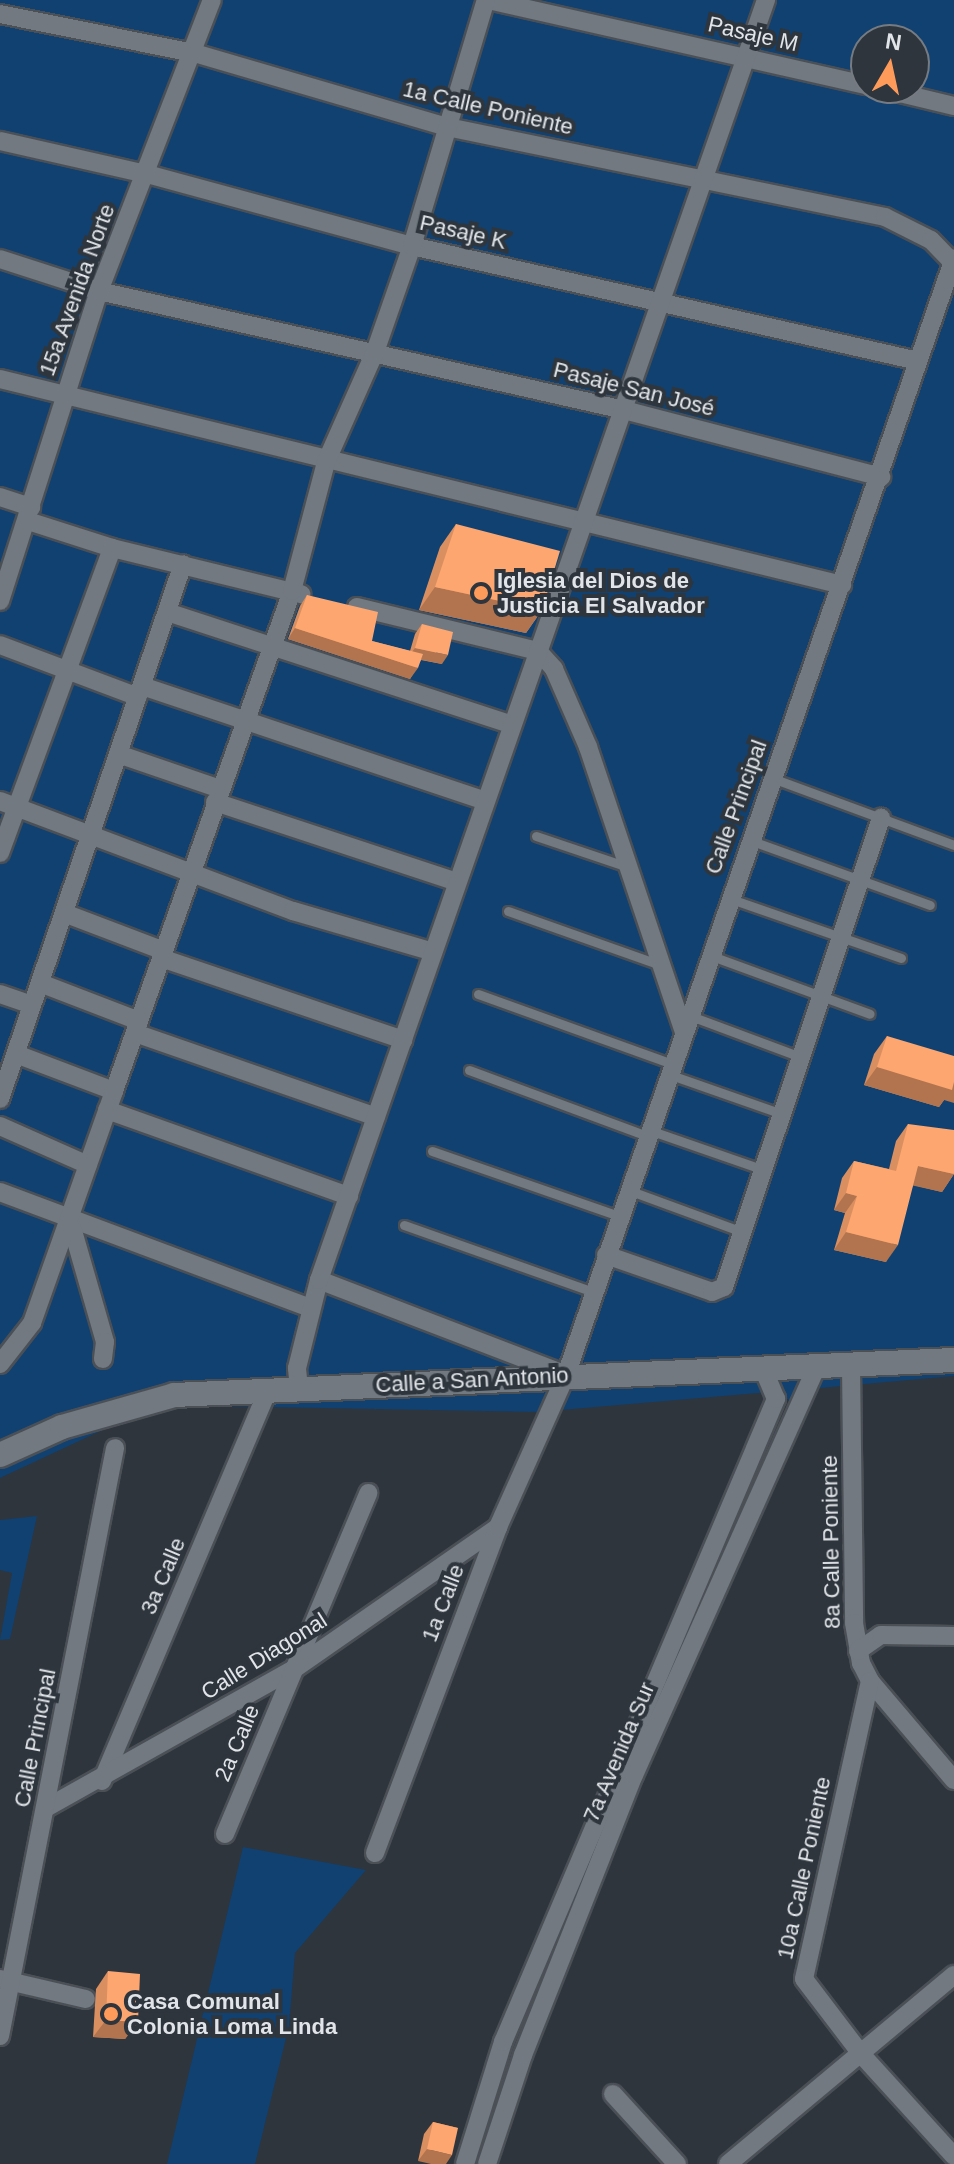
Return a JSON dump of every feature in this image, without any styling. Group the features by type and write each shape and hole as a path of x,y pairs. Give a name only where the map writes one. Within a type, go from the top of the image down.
{"street":[{"name":"15a Avenida Norte","path":"2,588 30,514 99,291 194,53 212,0"},
{"name":"Pasaje M","path":"487,0 850,81"},
{"path":"0,1364 32,1323 292,591 326,462 375,352 412,246 487,0"},
{"path":"299,1388 297,1368 319,1280 579,525 663,301 766,0"},
{"name":"1a Calle Poniente","path":"0,14 194,53 447,127 885,217 931,240 953,262"},
{"path":"930,100 954,106"},
{"name":"Pasaje K","path":"0,141 147,174 412,246 918,361"},
{"name":"Pasaje San José","path":"0,259 99,291 624,410 881,477"},
{"name":"Calle Principal","path":"566,1375 728,898 881,477 953,262"},
{"path":"0,379 64,398 579,525 842,585"},
{"path":"0,497 30,514 112,548 538,651 568,695 686,1022"},
{"path":"0,853 8,804 67,670 112,548"},
{"path":"0,1099 183,564"},
{"path":"167,612 512,725"},
{"path":"0,645 67,670 245,721 485,801"},
{"path":"118,754 218,796 457,882"},
{"path":"8,804 293,911 433,952"},
{"path":"606,1255 719,1292 743,1232 881,818"},
{"path":"64,913 163,954 403,1040"},
{"path":"40,983 137,1027 376,1117"},
{"path":"0,994 32,1005"},
{"path":"16,1054 114,1091"},
{"path":"107,1110 349,1196"},
{"path":"0,1126 88,1165"},
{"path":"0,1192 311,1308"},
{"path":"69,1217 105,1342 103,1359"},
{"path":"319,1280 566,1375"},
{"name":"Calle a San Antonio","path":"0,1455 62,1427 174,1395 566,1375 816,1368 954,1360"},
{"name":"8a Calle Poniente","path":"851,1366 858,1651 870,1681 954,1780"},
{"name":"7a Avenida Sur","path":"487,2164 523,2055 634,1775 816,1368"},
{"name":"7a Avenida Sur","path":"465,2164 503,2042 776,1399 763,1369"},
{"name":"1a Calle","path":"375,1853 498,1527 566,1375"},
{"name":"3a Calle","path":"102,1781 268,1390"},
{"name":"Calle Principal","path":"0,2036 5,1981 46,1808 115,1448"},
{"name":"2a Calle","path":"225,1834 368,1493"},
{"name":"Calle Diagonal","path":"46,1808 102,1781 294,1669 498,1527"},
{"path":"858,1651 881,1635 954,1636"},
{"name":"10a Calle Poniente","path":"870,1681 804,1979 862,2055 954,2156"},
{"path":"728,2164 954,1975"},
{"path":"5,1981 86,1999"},
{"path":"613,2094 677,2164"}],"lane":[{"path":"772,778 954,845"},
{"path":"536,836 630,868"},
{"path":"749,840 930,905"},
{"path":"728,898 901,958"},
{"path":"508,911 665,967"},
{"path":"709,955 870,1014"},
{"path":"478,994 782,1114"},
{"path":"686,1022 801,1057"},
{"path":"469,1070 764,1170"},
{"path":"432,1151 619,1216"},
{"path":"628,1190 743,1232"},
{"path":"404,1225 593,1292"}],"shaded area":[{"path":"0,0 954,0 954,1376 798,1390 790,1402 781,1391 538,1412 156,1405 0,1478"},
{"path":"37,1516 10,1639 0,1640 12,1573 0,1570 0,1520"},
{"path":"243,1847 366,1870 295,1953 289,2026 255,2164 167,2164"}],"building":[{"path":"456,524 560,551 542,610 435,587"},
{"path":"307,595 378,612 372,641 423,654 418,668 295,628"},
{"path":"422,624 453,632 448,655 415,648"},
{"path":"887,1036 954,1056 952,1090 877,1067"},
{"path":"908,1124 954,1130 954,1174 918,1166 898,1245 846,1232 857,1196 846,1193 854,1161 896,1171"},
{"path":"108,1971 140,1974 138,2022 106,2020"},
{"path":"433,2122 458,2128 452,2155 427,2149"}],"place":[{"name":"Iglesia del Dios de Justicia El Salvador","path":"481,593"},
{"name":"Casa Comunal Colonia Loma Linda","path":"111,2014"}]}
